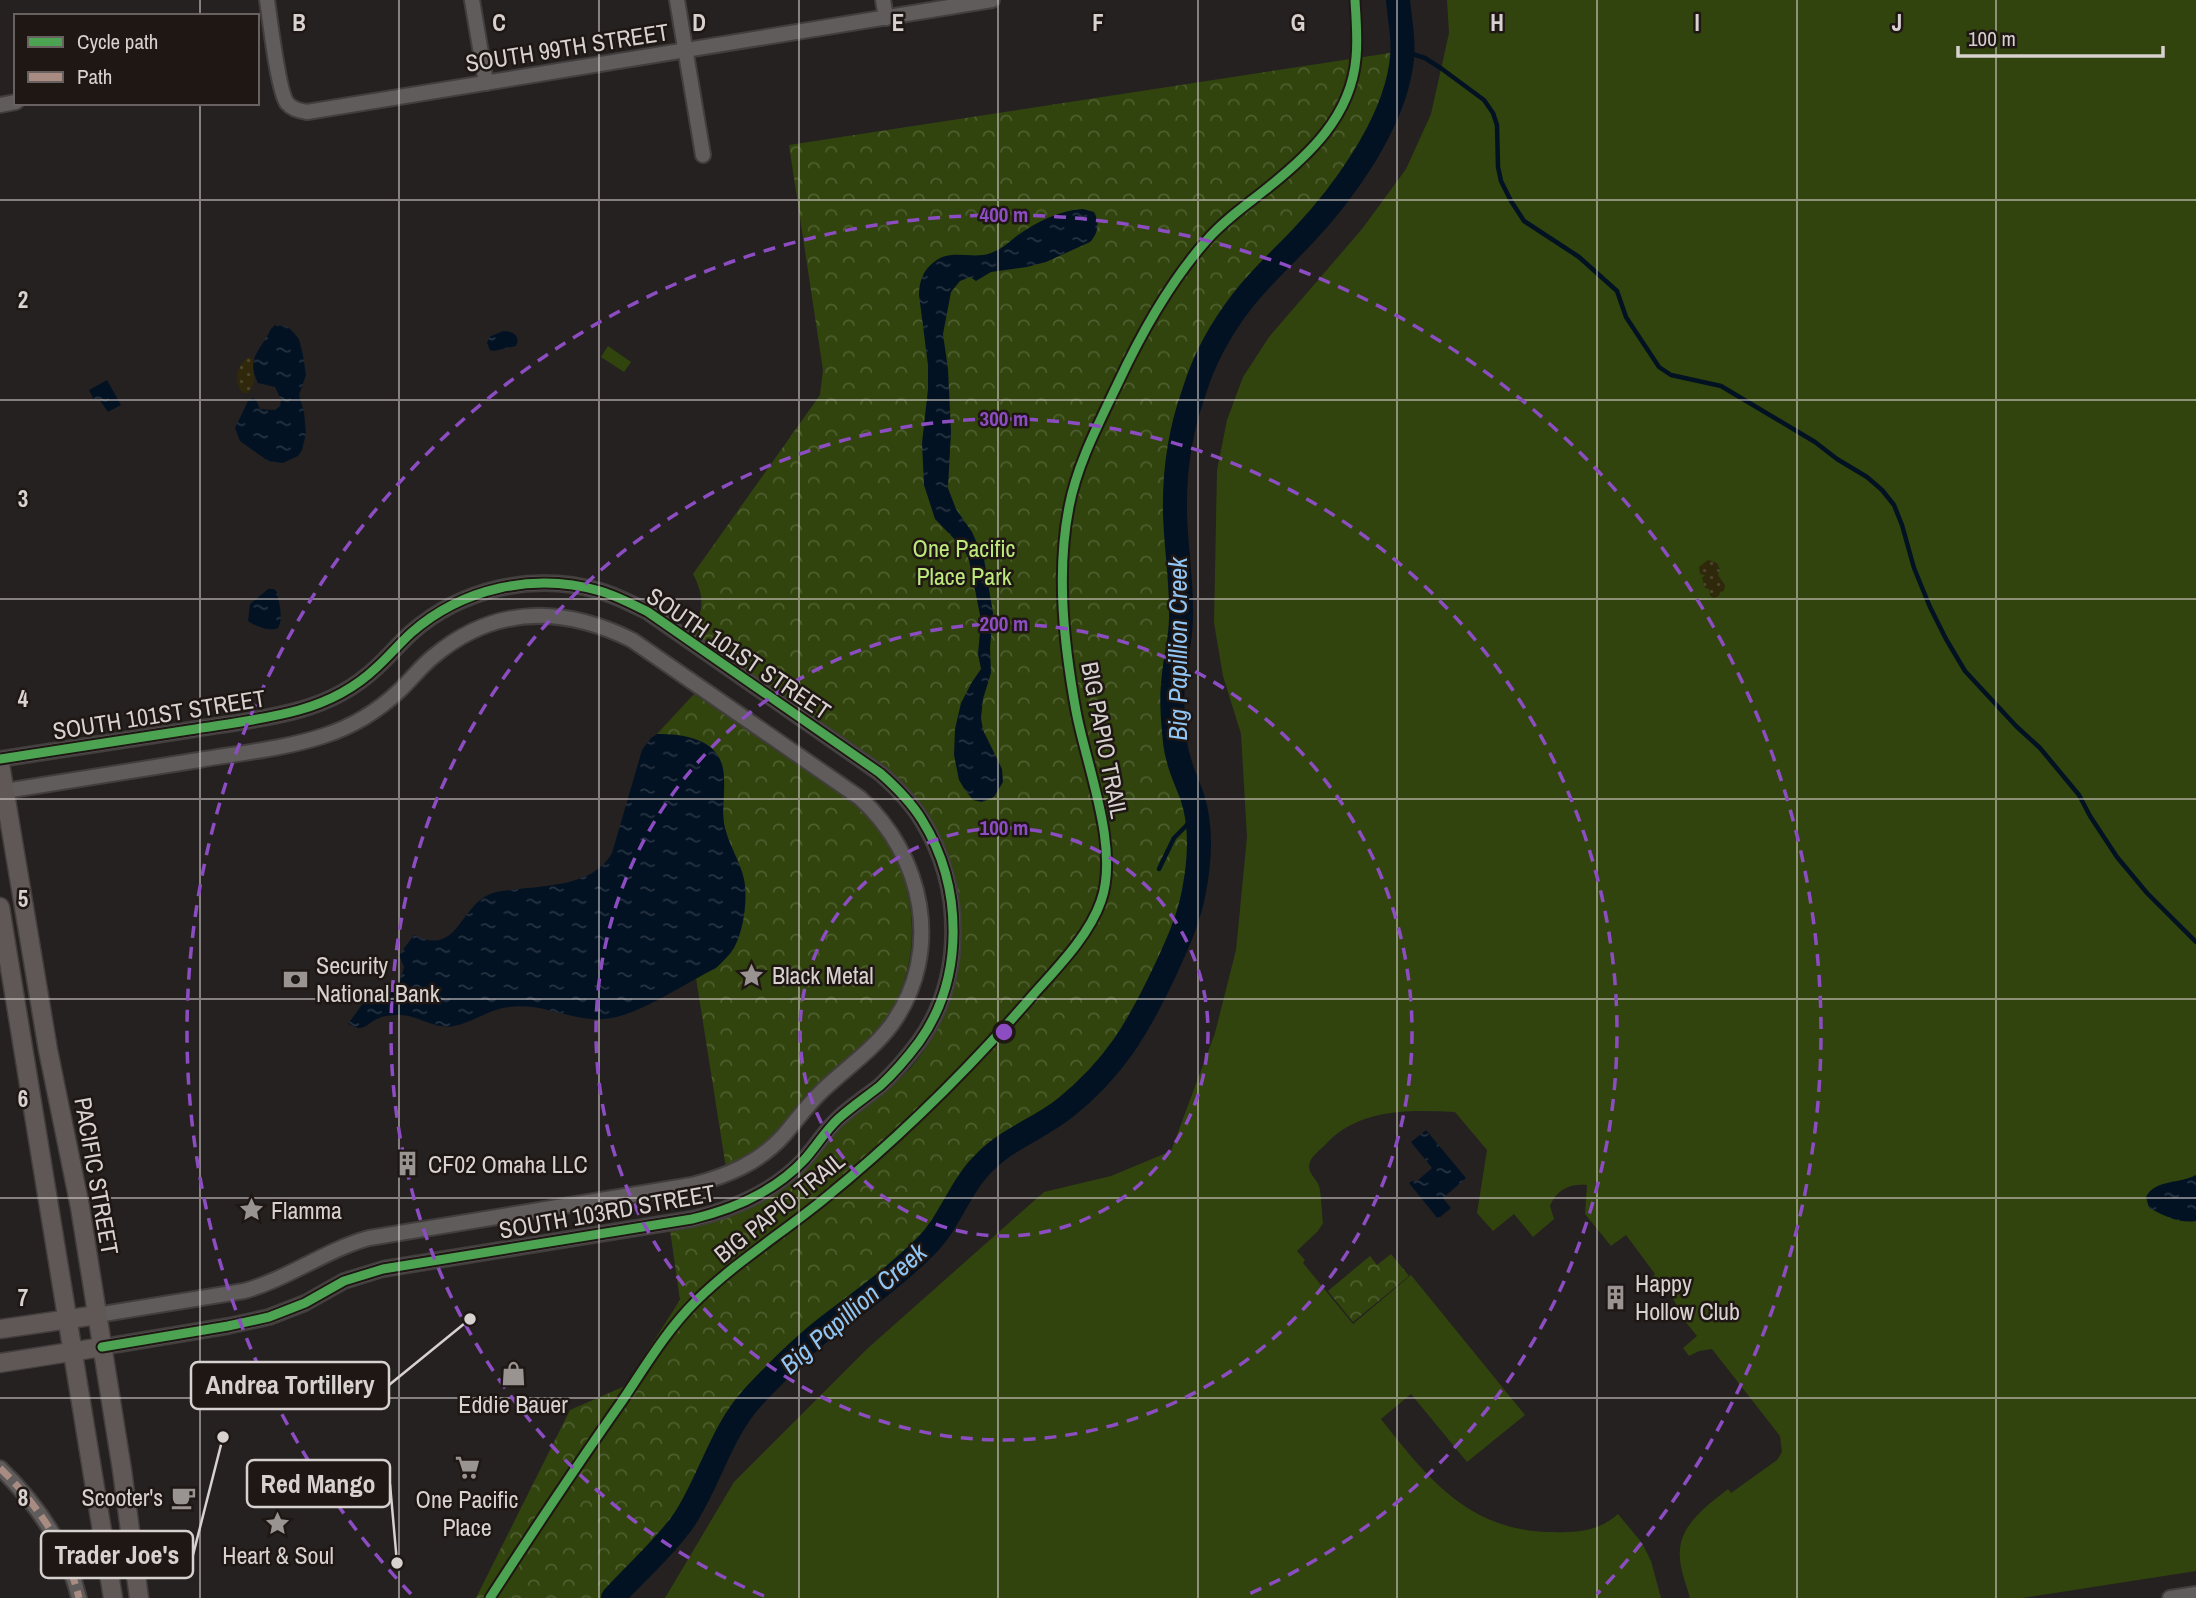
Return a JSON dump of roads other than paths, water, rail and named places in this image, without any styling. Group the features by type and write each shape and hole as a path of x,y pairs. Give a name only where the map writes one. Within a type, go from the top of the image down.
{"main road":[{"name":"PACIFIC STREET","path":"0,762 2,791 97,1315 139,1598"},
{"path":"0,907 113,1598"},
{"path":"0,1329 97,1315"},
{"path":"0,1363 102,1347"}],"street":[{"name":"SOUTH 99TH STREET","path":"267,0 282,92 290,106 307,112 992,0"},
{"path":"472,0 486,83"},
{"path":"677,0 703,155"},
{"path":"883,0 886,18"},
{"name":"SOUTH 101ST STREET","path":"0,762 298,710 338,695 358,683 413,631 470,596 523,584 575,585 625,600 648,612 880,772 908,800 928,829 943,866 951,899"},
{"name":"SOUTH 101ST STREET","path":"2,791 274,748 326,735 352,725 377,710 434,656 470,632 505,620 548,615 602,626 632,640 860,798 895,838 909,866 920,905"},
{"name":"SOUTH 103RD STREET","path":"102,1347 269,1317 305,1303 344,1281 383,1269 692,1219 726,1210 751,1199 776,1184 801,1163 837,1120 881,1084 921,1040 935,1014 950,969 953,940 951,899"},
{"name":"SOUTH 103RD STREET","path":"97,1315 244,1291 265,1285 333,1251 369,1238 692,1185 727,1175 749,1164 775,1144 809,1104 865,1055 894,1022 908,996 917,968 921,939 920,905"},
{"path":"0,1468 44,1519 71,1571 79,1598"},
{"path":"2170,1598 2196,1594"}],"water":[{"path":"1083,209 1094,212 1097,220 1096,232 1090,242 1046,262 991,272 976,281 970,277 960,281 951,292 943,334 948,369 951,432 948,488 956,509 972,532 984,559 993,613 991,673 983,699 981,718 983,730 1002,769 1003,782 994,797 982,802 973,800 959,780 954,755 955,729 961,703 981,669 978,654 981,620 969,560 964,549 935,519 924,485 922,443 928,365 920,285 927,269 941,258 991,253 1041,221 1057,214"},
{"path":"275,325 288,327 299,339 306,375 299,395 306,434 302,450 298,456 283,463 268,461 240,441 235,428 248,401 253,398 260,409 275,410 280,406 281,400 275,387 258,383 253,367 256,354"},
{"path":"503,331 515,335 516,346 490,350 487,343 489,337"},
{"path":"107,380 121,405 108,412 100,397 94,400 89,390"},
{"path":"268,589 277,592 280,606 280,624 275,629 263,628 248,621 250,604"},
{"path":"657,734 681,736 702,742 718,756 722,766 724,822 742,872 746,896 743,923 734,948 716,968 643,1007 605,1019 577,1017 524,1006 502,1008 468,1022 447,1027 404,1015 382,1017 361,1028 348,1024 374,988 389,988 400,981 404,967 399,955 414,935 440,940 449,935 479,901 490,894 567,882 581,878 604,864 612,853 642,750"},
{"path":"1426,1130 1466,1178 1443,1198 1451,1208 1438,1219 1409,1183 1417,1181 1432,1168 1411,1142"},
{"path":"2196,1175 2196,1221 2177,1220 2149,1208 2146,1197 2155,1187"}],"waterway":[{"name":"Big Papillion Creek","path":"613,1598 659,1551 684,1520 724,1440 754,1396 814,1338 889,1280 926,1246 942,1226 969,1181 986,1161 1065,1108 1098,1078 1124,1046 1155,992 1189,912 1199,855 1195,807 1178,756 1172,706 1181,618 1175,514 1176,483 1185,422 1203,368 1228,321 1257,283 1334,201 1377,135 1388,112 1401,66 1402,41 1398,0"},
{"path":"1403,51 1425,58 1484,100 1497,125 1501,181 1524,221 1579,257 1617,291 1626,317 1659,367 1671,375 1721,386 1815,442 1882,490 1894,505 1914,568 1930,607 1965,671 2040,748 2079,795 2117,857 2147,893 2196,942"},
{"path":"1159,869 1174,838 1196,811"}],"place":[{"name":"Black Metal","path":"752,975"},
{"name":"Security National Bank","path":"296,979"},
{"name":"CF02 Omaha LLC","path":"408,1164"},
{"name":"Flamma","path":"251,1210"},
{"name":"Happy Hollow Club","path":"1615,1297"},
{"name":"Andrea Tortillery","path":"470,1319"},
{"name":"Eddie Bauer","path":"513,1373"},
{"name":"Trader Joe's","path":"223,1437"},
{"name":"One Pacific Place","path":"467,1468"},
{"name":"Scooter's","path":"183,1497"},
{"name":"Heart & Soul","path":"278,1524"},
{"name":"Red Mango","path":"397,1563"}],"park label":[{"name":"One Pacific Place Park","path":"964,562"}]}
